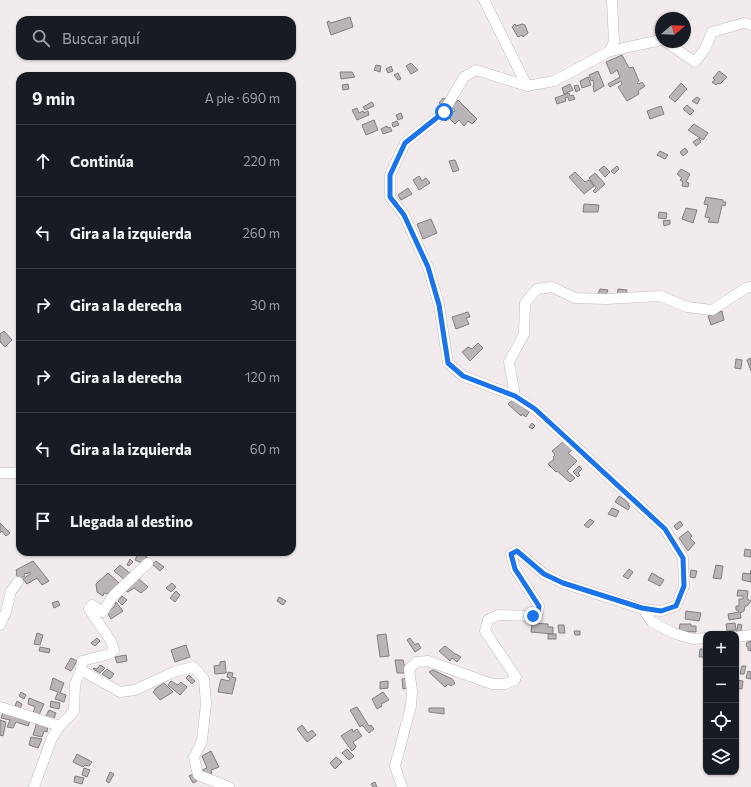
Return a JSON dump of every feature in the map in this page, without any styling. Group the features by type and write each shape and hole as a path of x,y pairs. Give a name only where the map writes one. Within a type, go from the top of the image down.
{"street":[{"path":"484,0 527,86"},
{"path":"610,51 614,41 612,0"},
{"path":"675,48 695,62 705,49 712,32 744,23 751,25"},
{"path":"402,787 395,766 411,706 412,691 409,669 416,662 428,661 492,684 505,684 515,680 516,678 485,631 488,620 498,615 533,616 538,613 539,606 515,569 511,554 517,551 544,574 563,583 642,608 661,611 676,606 684,586 683,558 665,529 535,409 515,396 463,376 448,363 439,305 428,267 404,215 390,197 390,175 405,143 444,112 464,77 476,70 527,86 554,81 610,51 655,41"},
{"path":"515,396 509,362 524,334 525,303 537,289 552,287 575,298 606,299 660,296 687,307 712,310 746,288 751,287"},
{"path":"0,473 16,473"},
{"path":"34,787 52,738 60,726 74,711 75,684 82,661 109,654 114,650 110,641 89,609 92,605 103,612 112,597 148,563"},
{"path":"0,625 6,612 11,591 18,582"},
{"path":"642,608 652,622 673,633 693,639 703,638"},
{"path":"739,637 751,635"},
{"path":"80,670 120,692 135,690 176,671 194,667 204,679 206,704 202,741 194,757 198,774 228,787"},
{"path":"0,707 60,726"}],"building":[{"path":"350,17 353,27 331,35 327,22 329,21 331,23"},
{"path":"515,24 516,26 522,24 525,25 528,33 523,37 522,35 518,37 512,27"},
{"path":"622,55 629,68 633,67 639,81 637,83 639,84 642,82 645,86 638,91 639,94 627,101 618,87 622,84 621,81 610,87 608,84 620,77 617,70 611,74 606,62"},
{"path":"411,63 418,70 411,74 406,66"},
{"path":"376,65 381,66 380,72 374,70"},
{"path":"391,66 393,71 388,73 386,69"},
{"path":"598,71 604,86 594,92 593,80 591,81 589,75"},
{"path":"719,71 727,77 720,84 718,83 716,85 712,82 715,80 713,78"},
{"path":"340,72 352,72 355,77 341,79"},
{"path":"398,73 401,79 398,80 394,75"},
{"path":"588,77 591,85 582,88 580,81"},
{"path":"681,83 687,89 675,102 669,97"},
{"path":"348,84 349,89 343,90 342,85"},
{"path":"570,84 573,90 564,94 562,88"},
{"path":"578,85 580,90 576,92 574,86"},
{"path":"569,93 570,96 573,95 575,99 569,101 568,97 565,98 566,101 557,104 555,98"},
{"path":"697,97 700,99 697,104 692,101"},
{"path":"443,98 446,99 442,105 439,103"},
{"path":"458,100 477,119 472,124 468,121 464,126 459,120 455,124 449,118 446,121 442,117 450,109 454,112 455,110 451,107"},
{"path":"372,102 374,106 365,110 363,107"},
{"path":"687,105 694,111 690,115 683,109"},
{"path":"661,106 664,114 650,119 647,111"},
{"path":"357,108 359,113 368,111 369,115 357,120 352,110"},
{"path":"401,113 403,118 398,120 396,115"},
{"path":"374,120 378,130 366,135 362,125"},
{"path":"397,121 399,125 393,127 392,123"},
{"path":"694,124 708,133 703,140 688,130"},
{"path":"387,126 388,128 390,127 392,131 383,134 381,129"},
{"path":"699,138 701,142 696,146 693,142"},
{"path":"685,148 688,152 683,156 680,152"},
{"path":"660,151 668,155 665,159 657,155"},
{"path":"455,160 459,170 453,172 449,161"},
{"path":"604,166 610,172 605,177 599,170"},
{"path":"617,166 619,169 614,174 611,171"},
{"path":"681,169 690,174 686,182 689,183 688,187 682,186 683,182 680,180 682,178 677,174"},
{"path":"575,172 585,182 589,180 594,186 584,194 569,177"},
{"path":"595,173 605,184 595,193 593,191 596,188 589,178"},
{"path":"419,176 422,181 426,178 430,183 419,190 413,180"},
{"path":"408,188 412,194 401,200 398,195"},
{"path":"706,197 723,200 723,202 726,202 725,206 722,205 718,223 708,222 710,218 705,217 708,205 704,204"},
{"path":"584,204 599,205 598,212 583,212"},
{"path":"686,208 697,210 693,223 682,219"},
{"path":"659,212 667,213 666,219 658,218"},
{"path":"431,219 437,233 423,239 417,224"},
{"path":"670,220 670,224 664,226 663,221"},
{"path":"600,289 608,290 606,295 598,294"},
{"path":"618,289 627,290 626,297 617,296"},
{"path":"722,311 724,320 711,325 708,316"},
{"path":"468,312 470,317 466,318 469,324 456,329 452,317"},
{"path":"4,331 12,340 5,347 0,342 0,334"},
{"path":"478,343 483,348 470,361 462,352 468,347 472,349"},
{"path":"751,358 751,371 747,360"},
{"path":"736,359 742,360 741,369 735,368"},
{"path":"513,400 529,412 526,417 522,414 521,416 508,404"},
{"path":"532,423 535,426 532,429 529,427"},
{"path":"564,441 572,450 568,453 577,461 567,471 575,478 570,482 548,464 554,459 553,457 555,455 552,451"},
{"path":"579,466 582,469 578,473 580,475 578,477 573,472"},
{"path":"619,496 629,503 628,505 630,506 628,510 615,502"},
{"path":"612,508 619,511 616,517 608,514"},
{"path":"590,519 594,522 588,528 584,525"},
{"path":"680,521 683,525 677,530 674,526"},
{"path":"0,523 10,533 6,536 2,531 0,533"},
{"path":"688,531 692,536 690,538 695,543 688,551 679,538"},
{"path":"745,549 751,550 751,557 744,556"},
{"path":"137,556 147,557 144,564 135,560"},
{"path":"130,559 133,562 129,566 127,565"},
{"path":"33,561 49,581 42,585 37,578 27,584 23,579 30,574 30,572 24,574 25,576 19,579 16,574 16,570"},
{"path":"156,561 164,567 160,571 152,564"},
{"path":"120,565 132,575 126,581 114,571"},
{"path":"716,565 723,566 721,579 713,578"},
{"path":"629,569 633,572 628,579 623,576"},
{"path":"691,570 697,571 695,578 690,577"},
{"path":"751,570 751,582 742,580 743,573 750,574"},
{"path":"108,573 119,583 117,585 119,587 113,594 109,592 107,594 104,593 103,596 97,592 96,584"},
{"path":"652,573 664,580 660,586 648,580"},
{"path":"138,578 148,587 141,593 134,588 128,592 125,590"},
{"path":"172,583 176,587 171,592 166,588"},
{"path":"738,590 748,591 747,599 751,601 747,606 745,606 744,611 740,613 741,618 729,620 728,614 739,612 736,610 736,606 739,606 739,599 743,599 743,596 737,596"},
{"path":"176,591 180,595 175,602 170,598"},
{"path":"122,596 127,600 122,605 118,601"},
{"path":"279,597 286,601 283,605 277,601"},
{"path":"58,601 60,605 54,608 52,603"},
{"path":"116,602 123,611 111,619 107,612 114,607"},
{"path":"686,611 701,613 699,621 685,619"},
{"path":"532,623 548,624 548,627 553,627 553,634 531,632"},
{"path":"735,623 736,630 727,631 726,624"},
{"path":"680,624 691,624 691,626 696,626 696,632 679,631"},
{"path":"738,624 742,625 740,635 739,631 737,631"},
{"path":"558,625 564,625 565,633 559,633"},
{"path":"574,631 580,631 580,635 575,635"},
{"path":"37,633 43,635 40,645 34,644"},
{"path":"386,634 389,656 380,657 377,635"},
{"path":"548,634 556,634 556,639 548,639"},
{"path":"97,638 100,641 95,646 91,643"},
{"path":"410,638 415,645 418,643 421,648 415,652 407,640"},
{"path":"750,641 751,651 748,650 748,647 746,646 747,642"},
{"path":"186,645 190,657 175,662 171,650"},
{"path":"445,646 461,657 457,662 452,658 450,661 439,651"},
{"path":"40,647 50,649 49,653 39,651"},
{"path":"700,649 703,649 703,657 699,657"},
{"path":"126,655 127,661 117,663 115,657"},
{"path":"71,658 77,661 71,671 65,668"},
{"path":"395,660 403,660 406,673 397,673"},
{"path":"225,661 226,673 215,674 214,666 220,665 220,662"},
{"path":"100,665 105,668 100,673 93,669 97,669"},
{"path":"742,666 746,666 744,674 740,674"},
{"path":"107,669 114,674 110,679 102,674"},
{"path":"433,670 452,679 455,683 451,686 448,684 445,687 429,672"},
{"path":"748,671 751,672 751,679 746,678"},
{"path":"228,672 233,673 232,677 236,678 232,694 218,692 221,679 229,681 230,678 227,677"},
{"path":"189,675 195,681 192,684 186,678"},
{"path":"53,678 64,683 60,693 66,695 64,702 55,699 58,692 50,689"},
{"path":"409,678 411,687 403,689 402,679"},
{"path":"739,680 743,681 742,689 739,688"},
{"path":"171,681 178,685 181,682 187,687 180,695 168,685"},
{"path":"388,681 388,688 380,689 380,682"},
{"path":"164,683 173,692 160,700 153,692"},
{"path":"21,692 26,695 24,699 19,696"},
{"path":"383,692 389,700 381,704 382,706 377,709 372,699"},
{"path":"29,698 44,704 39,715 33,713 35,707 28,704"},
{"path":"17,701 22,704 19,711 14,708"},
{"path":"51,701 60,703 59,709 50,707"},
{"path":"357,707 369,726 371,725 374,729 369,733 362,725 360,727 350,710"},
{"path":"429,708 444,708 444,714 429,712"},
{"path":"49,710 56,713 53,721 45,718"},
{"path":"3,712 31,718 28,726 16,722 13,728 7,727 10,720 1,718"},
{"path":"0,720 6,722 3,736 0,735"},
{"path":"37,722 48,726 47,732 44,731 42,737 33,735"},
{"path":"302,725 308,733 312,730 316,735 307,742 297,729"},
{"path":"352,729 353,732 357,729 362,736 353,742 356,747 352,751 341,736"},
{"path":"31,737 42,739 38,748 29,745"},
{"path":"347,749 354,756 349,760 342,753"},
{"path":"211,751 219,767 211,770 212,773 205,776 202,770 207,768 202,756"},
{"path":"77,754 92,762 89,766 85,765 83,767 73,762"},
{"path":"336,757 342,762 335,769 330,763"},
{"path":"84,768 90,770 87,777 82,775"},
{"path":"110,772 114,774 109,783 106,781"},
{"path":"193,774 197,781 193,783 189,776"},
{"path":"75,776 84,778 82,784 74,782"},
{"path":"375,782 377,787 373,787 371,784"}],"route":[{"path":"444,112 405,143 390,175 390,197 404,215 428,267 439,305 448,363 463,376 515,396 535,409 665,529 683,558 684,586 676,606 661,611 642,608 563,583 544,574 517,551 511,554 515,569 539,606 538,613 533,616"}]}
